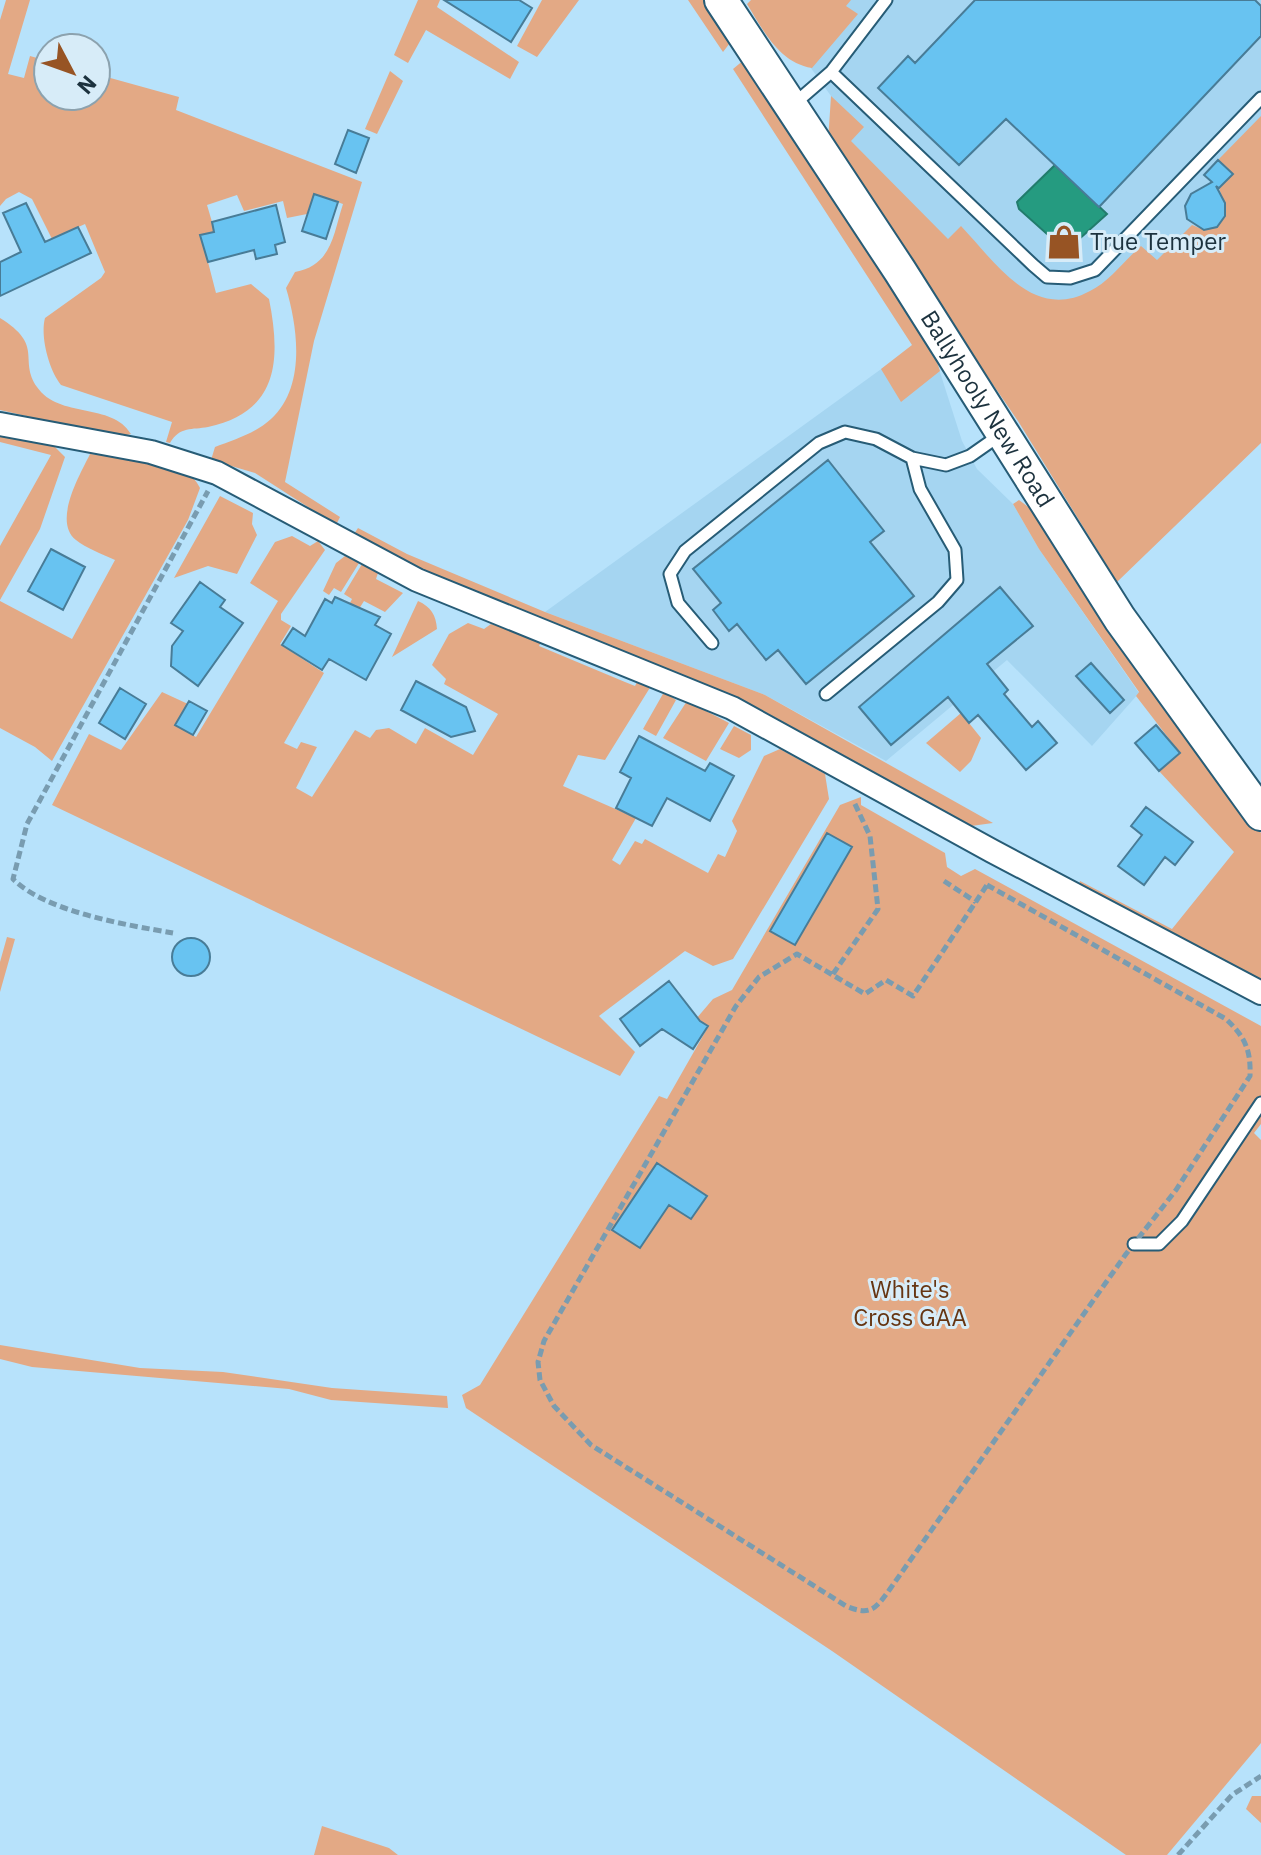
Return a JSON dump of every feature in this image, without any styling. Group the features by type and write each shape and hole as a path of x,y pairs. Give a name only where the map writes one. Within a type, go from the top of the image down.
{"main road":[{"name":"Ballyhooly New Road","path":"721,0 900,271 1000,434 1120,619 1261,814"}],"street":[{"path":"0,424 151,452 217,473 417,580 732,708 1261,993"}],"lane":[{"path":"791,106 831,72 886,0"},
{"path":"831,72 1047,277 1070,278 1095,270 1261,98"},
{"path":"712,643 678,603 670,574 685,551 819,443 845,432 876,439 912,458 946,465 970,456 1000,434"},
{"path":"826,694 938,602 957,580 955,550 920,489 912,458"},
{"path":"1134,1244 1159,1244 1182,1221 1261,1103"}],"path":[{"path":"173,933 102,920 24,890 13,879 27,824 209,490"},
{"path":"833,974 878,909 870,836 854,801 859,799 866,806 878,787"},
{"path":"944,881 976,902"},
{"path":"987,885 1226,1019 1244,1036 1251,1057 1250,1076 1176,1190 1134,1244 874,1611 864,1613 846,1606 591,1445 554,1406 540,1380 538,1362 544,1341 736,1006 759,977 797,954 833,974 865,994 886,980 913,996 987,885"},
{"path":"1178,1855 1232,1795 1261,1776"}],"shaded area":[{"name":"True Temper","path":"762,0 1261,0 1261,199 1018,421 851,150 831,96"},
{"path":"1055,165 1107,214 1066,251 1019,209 1017,202"},
{"path":"930,341 962,441 977,469 1013,504 1039,549 1139,693 1092,746 1007,660 886,761 765,695 545,612 913,346"}],"green space":[{"path":"6,0 30,0 8,74 24,78 32,57 32,112 112,112 112,78 179,97 176,110 362,182 314,341 285,482 340,517 336,525 255,473 211,460 215,447 244,436 271,419 290,391 296,339 286,288 295,272 317,263 324,256 343,204 314,194 307,214 287,218 283,201 244,211 237,195 207,205 215,232 201,235 216,293 251,284 269,299 275,342 274,362 262,396 249,409 231,420 182,431 170,443 166,442 172,422 61,385 53,371 44,334 45,318 105,272 85,224 52,239 32,199 19,192 0,206 0,20"},
{"path":"418,0 440,0 437,7 519,62 510,79 426,30 408,63 394,55"},
{"path":"542,0 579,0 537,57 517,46"},
{"path":"688,0 707,0 733,39 723,52"},
{"path":"751,0 851,0 846,6 858,14 812,68 790,60 773,44 747,4"},
{"path":"745,59 930,341 940,371 901,402 881,369 912,345 733,69"},
{"path":"390,71 403,81 377,134 365,129"},
{"path":"831,96 864,127 851,141 948,239 961,226 1017,284 1033,294 1051,299 1070,299 1097,287 1141,246 1157,260 1192,225 1204,230 1217,227 1226,210 1219,188 1232,174 1218,160 1261,116 1261,443 1117,582 1018,421 828,142"},
{"path":"0,318 22,337 32,377 47,397 111,418 131,434 118,437 0,410"},
{"path":"0,431 52,444 65,457 40,529 0,600 0,546 51,455 0,442"},
{"path":"90,454 167,464 193,478 200,488 188,520 52,761 35,747 0,728 0,601 72,639 115,560 89,548 69,532 67,521 71,497"},
{"path":"220,496 253,513 252,524 257,535 237,574 208,566 174,578"},
{"path":"1019,500 1035,512 1150,682 1261,833 1261,983 1079,885 1080,881 1172,929 1234,852 1159,771 1180,753 1136,696 1139,692 1039,549 1013,504"},
{"path":"358,528 407,554 545,612 765,695 993,823 971,826 758,708 461,590 352,537"},
{"path":"292,536 310,546 318,541 325,550 281,614 281,620 291,626 280,644 324,673 284,743 297,749 301,742 317,747 296,788 312,797 355,730 370,738 376,730 389,728 416,744 425,728 473,755 498,714 444,684 446,679 432,665 449,634 468,623 484,629 491,624 542,640 539,646 635,686 638,680 651,686 605,760 578,755 563,786 636,818 612,860 620,865 635,841 642,844 645,839 708,873 718,854 725,857 737,831 732,821 764,756 780,749 825,774 829,799 733,959 713,966 685,951 599,1016 635,1052 620,1076 52,805 89,734 121,750 162,692 188,704 176,725 196,737 278,601 250,583 275,542"},
{"path":"345,556 359,563 341,592 334,588 329,595 323,591 336,563"},
{"path":"362,564 378,573 376,579 403,593 385,612 364,601 357,612 348,607 352,599 344,594"},
{"path":"418,601 432,612 437,629 392,657"},
{"path":"664,692 676,700 656,736 643,729"},
{"path":"687,701 729,723 706,761 663,738"},
{"path":"961,713 981,738 971,761 960,772 926,743"},
{"path":"734,726 751,735 751,750 739,758 720,749"},
{"name":"White's Cross GAA","path":"861,797 861,805 945,853 947,867 961,876 975,869 1261,1026 1261,1124 1254,1133 1261,1140 1261,1743 1167,1855 1126,1855 832,1651 466,1408 462,1395 480,1385 659,1096 667,1099 708,1027 696,1019 713,999 732,990 840,805"},
{"path":"7,937 15,939 0,992 0,962"},
{"path":"0,1345 140,1368 223,1372 332,1388 447,1396 448,1408 331,1400 289,1389 32,1367 0,1359"},
{"path":"1252,1796 1261,1796 1261,1823 1246,1809"},
{"path":"322,1826 389,1848 398,1855 314,1855"}],"building":[{"path":"444,0 519,0 532,8 511,42"},
{"path":"975,0 1255,0 1261,6 1261,36 1099,207 1006,119 959,165 878,88 908,56 915,63"},
{"path":"348,130 369,138 356,173 335,164"},
{"path":"1218,160 1233,174 1219,188 1216,186 1225,203 1225,216 1217,227 1204,230 1187,219 1185,206 1191,194 1212,182 1204,175"},
{"path":"314,194 338,202 326,239 302,231"},
{"path":"26,203 45,242 78,227 91,253 0,296 0,262 21,252 3,213"},
{"path":"276,205 285,242 275,245 277,254 256,259 254,250 208,262 200,235 214,232 212,222"},
{"path":"828,460 884,531 870,542 914,596 806,684 778,650 766,660 737,624 729,631 713,610 721,603 693,569"},
{"path":"51,549 85,567 63,610 28,591"},
{"path":"200,582 225,600 220,607 243,623 198,686 171,666 172,646 183,631 171,623"},
{"path":"1000,587 1033,626 987,664 1008,690 1004,694 1032,727 1038,721 1057,743 1026,770 978,715 969,723 948,697 891,745 859,707"},
{"path":"335,597 380,617 375,625 391,634 366,680 329,659 322,670 282,645 293,628 305,636 325,599 332,603"},
{"path":"1091,663 1124,700 1110,713 1076,676"},
{"path":"416,681 466,707 475,731 451,737 401,710"},
{"path":"120,688 146,704 125,739 99,723"},
{"path":"189,701 207,711 193,735 175,725"},
{"path":"1156,725 1180,753 1159,771 1135,743"},
{"path":"639,736 705,771 710,763 734,776 710,821 667,798 652,826 616,808 631,778 620,772"},
{"path":"1146,807 1193,842 1175,865 1165,857 1144,885 1118,866 1142,835 1131,826"},
{"path":"827,833 852,847 795,945 770,931"},
{"path":"191,938 205,943 210,957 205,971 191,976 177,971 172,957 177,943"},
{"path":"669,981 700,1021 708,1026 693,1049 662,1029 640,1046 620,1019"},
{"path":"657,1163 707,1196 691,1219 669,1205 640,1248 612,1230"}],"place":[{"name":"True Temper","path":"1064,242"}]}
